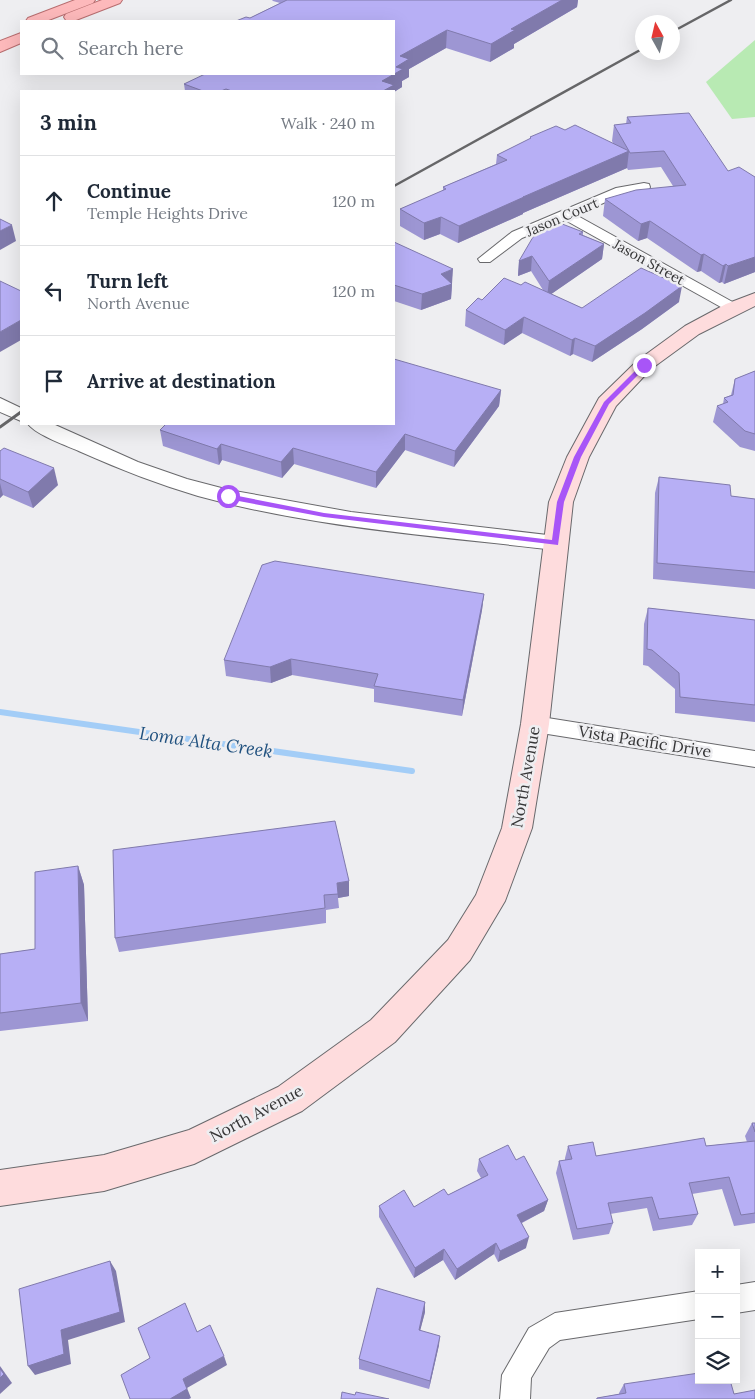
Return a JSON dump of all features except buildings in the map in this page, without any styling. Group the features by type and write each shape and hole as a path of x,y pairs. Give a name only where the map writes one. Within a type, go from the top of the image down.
{"main road":[{"path":"36,20 88,0"},
{"path":"64,20 115,0"},
{"path":"0,35 20,26"},
{"path":"0,47 20,38"},
{"name":"North Avenue","path":"0,1188 104,1174 194,1146 290,1099 383,1031 459,950 489,901 517,828 535,724 561,502 578,457 607,404 644,365 692,330 732,308 755,299"}],"street":[{"name":"Jason Court","path":"485,259 517,236 621,191 644,187"},
{"name":"Jason Street","path":"566,215 732,308"},
{"path":"0,404 20,414"},
{"path":"40,425 72,441 172,481 228,496 324,515 556,543"},
{"name":"Vista Pacific Drive","path":"535,724 755,759"},
{"path":"740,1298 755,1296"},
{"path":"515,1399 517,1374 538,1338 555,1327 695,1306"}],"green space":[{"path":"755,40 755,117 732,119 706,82"}],"waterway":[{"name":"Loma Alta Creek","path":"0,712 412,771"}],"railway":[{"path":"680,28 731,0"},
{"path":"395,185 635,53"},
{"path":"0,427 20,413"}],"route":[{"path":"228,496 324,515 556,543 561,502 578,457 607,404 644,365"}]}
